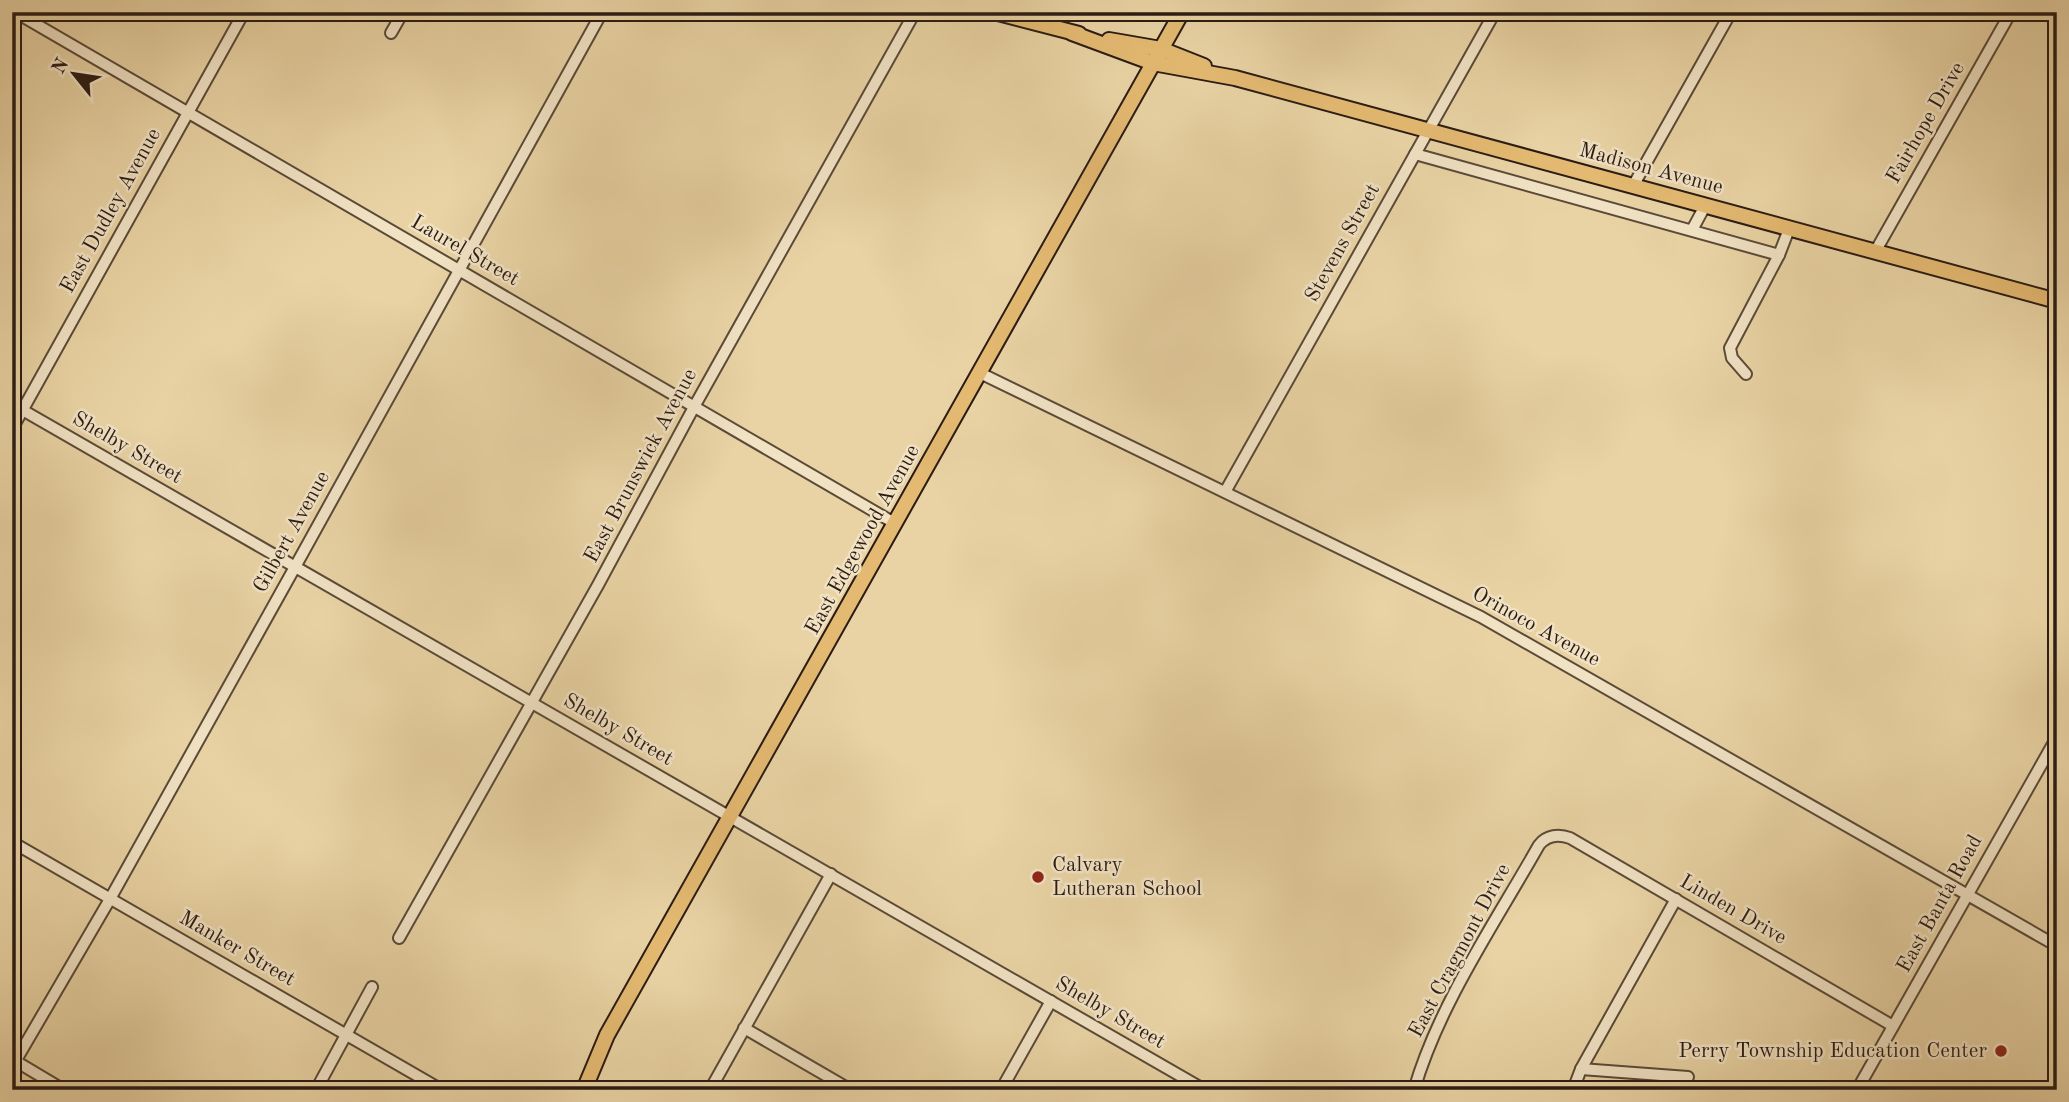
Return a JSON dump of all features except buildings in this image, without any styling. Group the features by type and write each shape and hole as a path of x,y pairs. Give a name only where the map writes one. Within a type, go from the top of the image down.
{"main road":[{"name":"Madison Avenue","path":"994,12 1072,33 1161,49 1235,78"},
{"name":"East Edgewood Avenue","path":"584,1090 607,1035 1182,12"},
{"name":"Madison Avenue","path":"1072,33 1153,64 1235,78 2053,300"}],"street":[{"name":"Laurel Street","path":"15,12 895,524"},
{"name":"East Dudley Avenue","path":"12,429 244,12"},
{"path":"391,33 403,12"},
{"name":"Gilbert Avenue","path":"13,1063 110,898 602,12"},
{"name":"East Brunswick Avenue","path":"399,938 915,12"},
{"name":"Stevens Street","path":"1226,492 1495,12"},
{"path":"1633,186 1731,12"},
{"name":"Fairhope Drive","path":"1875,252 2011,12"},
{"path":"1415,154 1779,255"},
{"path":"1692,230 1705,206"},
{"path":"1746,374 1732,358 1730,348 1790,229"},
{"path":"2053,300 2057,286"},
{"name":"Orinoco Avenue","path":"980,373 1481,617 2057,946"},
{"name":"Shelby Street","path":"12,404 1051,1001 1191,1086 1205,1090"},
{"name":"East Banta Road","path":"1857,1090 2057,737"},
{"name":"Linden Drive","path":"1551,837 1570,838 1893,1026"},
{"name":"East Cragmont Drive","path":"1414,1090 1430,1043 1447,1008 1539,845 1551,837"},
{"name":"Manker Street","path":"12,842 442,1090"},
{"path":"710,1090 831,874"},
{"path":"1573,1090 1581,1069 1676,900"},
{"path":"316,1090 372,987"},
{"path":"1001,1090 1051,1001"},
{"path":"744,1028 851,1090"},
{"path":"13,1063 64,1090"},
{"path":"1581,1069 1688,1077"}],"place":[{"name":"Calvary Lutheran School","path":"1038,877"},
{"name":"Perry Township Education Center","path":"2001,1051"}]}
